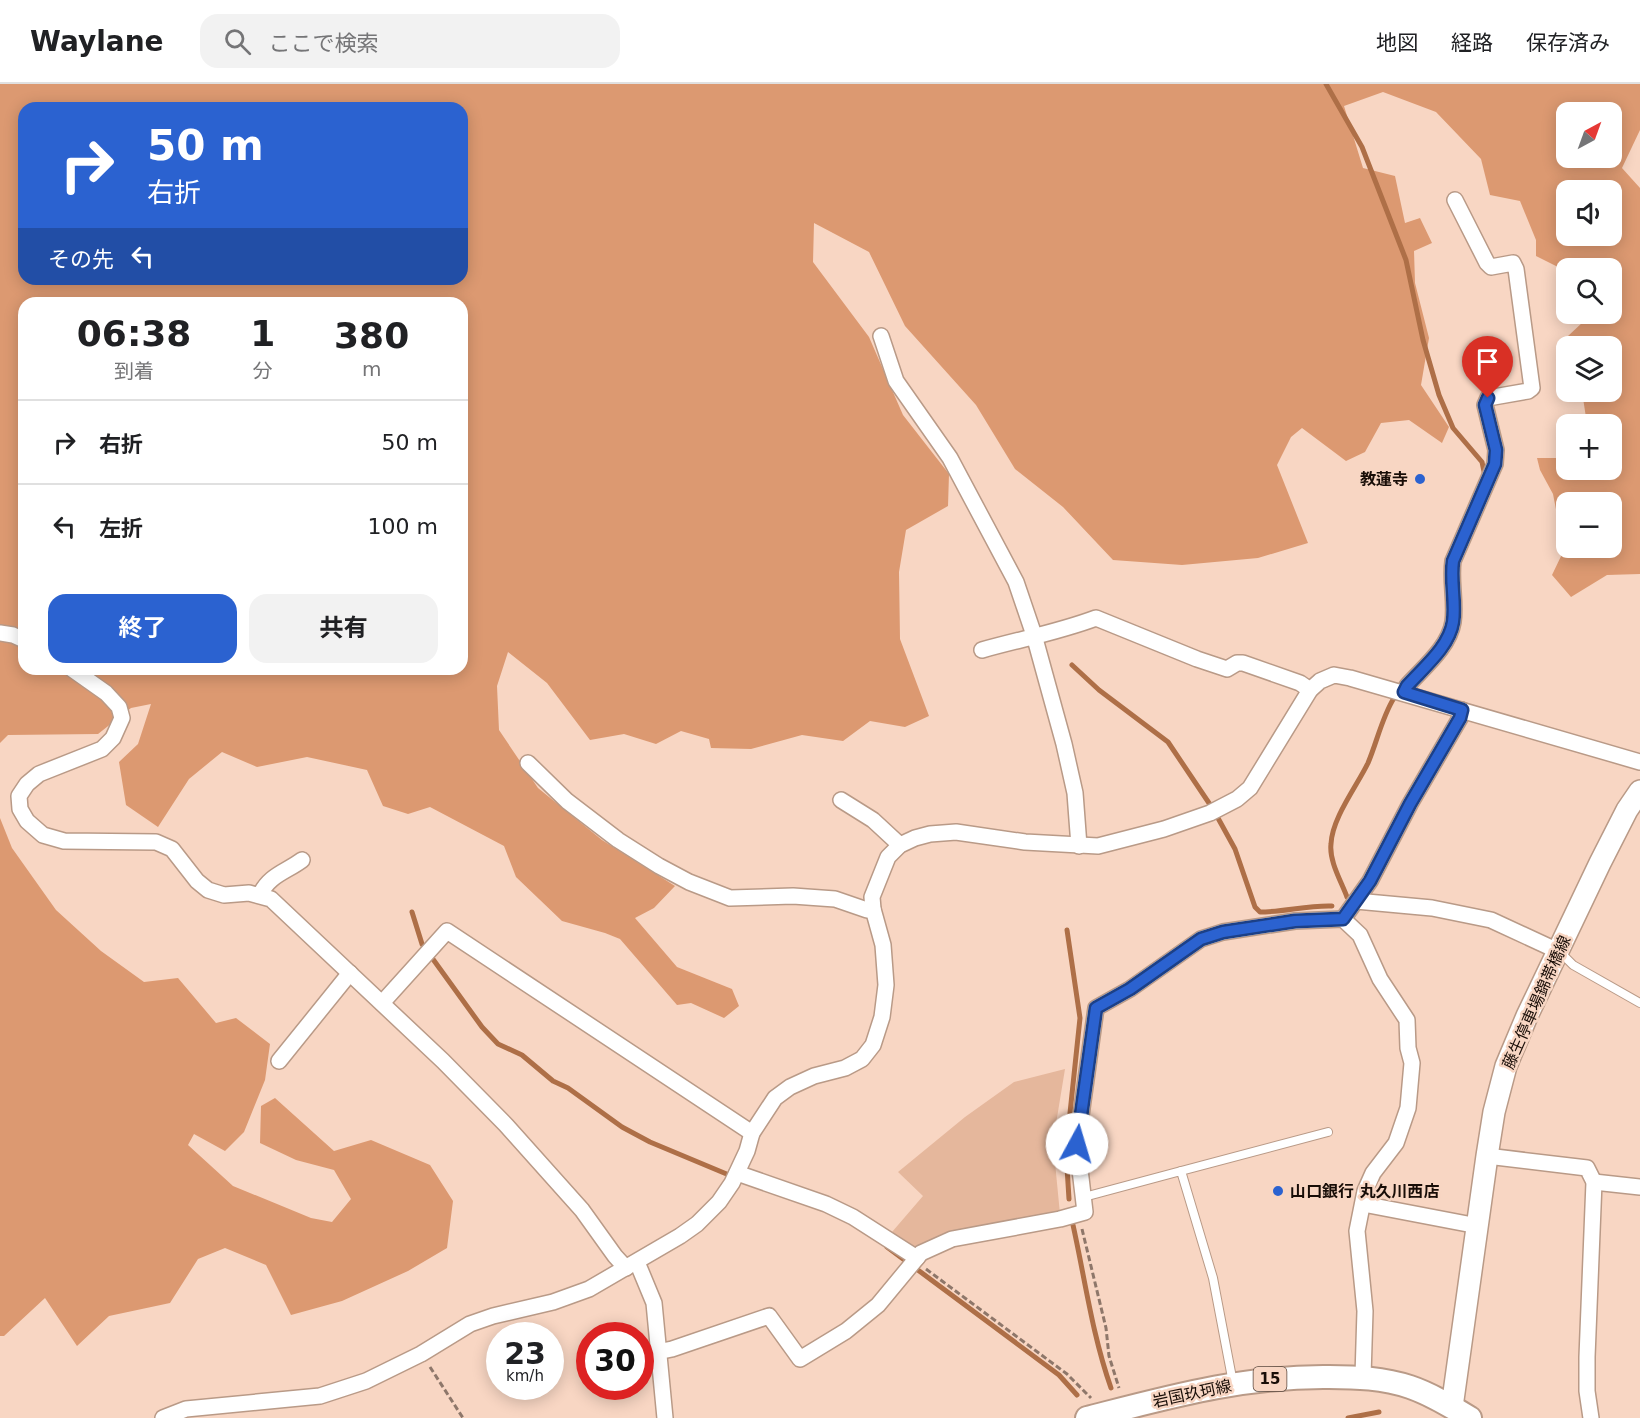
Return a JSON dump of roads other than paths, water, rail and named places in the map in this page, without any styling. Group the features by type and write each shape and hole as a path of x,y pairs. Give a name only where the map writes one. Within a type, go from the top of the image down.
{"main road":[{"name":"藤生停車場錦帯橋線","path":"1461,1412 1457,1360 1494,1112 1506,1066 1527,1016 1600,863 1627,810 1640,791"},
{"name":"岩国玖珂線","path":"1090,1413 1192,1390 1294,1376 1363,1376 1411,1387 1461,1412"}],"street":[{"path":"1404,692 1445,643 1454,620 1453,561 1495,464 1496,450 1485,405 1488,398 1528,391 1532,388 1516,269 1513,263 1491,267 1487,263 1455,200"},
{"path":"881,336 896,381 950,458 1046,634 1064,744 1075,793 1079,846"},
{"path":"982,650 1046,634 1096,618 1227,669 1237,663 1243,663 1300,683 1310,690"},
{"path":"0,633 18,637"},
{"path":"80,675 106,693 119,707 122,718 113,738 102,749 39,774 27,784 19,796 20,809 27,821 43,835 64,841 156,842 172,849 197,881 208,890 224,895 249,893 272,899 443,1061 506,1125 632,1265 654,1302 665,1418"},
{"path":"163,1418 186,1409 320,1396 366,1381 421,1354 470,1324 493,1316 553,1302 589,1288 632,1265 698,1224 719,1202 737,1173 752,1133 775,1098 814,1076 854,1064 862,1059 873,1045 882,1017 886,985 883,945 872,897 888,857 900,845 915,838 956,832 1025,842 1098,846 1164,829 1214,812 1250,788 1310,690 1320,681 1334,675 1404,692 1640,762"},
{"path":"1343,919 1370,881 1410,804 1460,718 1462,710"},
{"path":"528,763 567,801 618,840 689,882 730,898 793,896 835,899 867,910 873,909"},
{"path":"841,800 873,820 900,845"},
{"path":"260,895 265,885 276,874 302,860"},
{"path":"1356,902 1432,908 1491,920 1558,951"},
{"path":"657,1352 770,1316 800,1359 846,1331 878,1305 921,1253 952,1239 1078,1216 1085,1212 1077,1144 1096,1008 1130,989 1201,939 1223,932 1275,924 1343,919 1360,935 1380,979 1407,1020 1408,1048 1412,1063 1408,1108 1396,1143 1373,1173 1365,1191 1357,1232 1365,1311 1363,1376"},
{"path":"382,1003 447,931 752,1133"},
{"path":"279,1061 350,973"},
{"path":"1487,1156 1587,1168 1594,1182 1587,1357 1587,1391 1591,1418"},
{"path":"737,1173 826,1204 853,1217 913,1262"},
{"path":"1594,1182 1640,1187"},
{"path":"1363,1204 1478,1226"}],"lane":[{"path":"1558,951 1573,965 1640,1003"},
{"path":"1084,1197 1328,1132"},
{"path":"1181,1171 1213,1278 1233,1383"}],"waterway":[{"path":"1326,84 1362,147 1406,260 1423,340 1439,395 1453,428 1482,462 1485,476"},
{"path":"1072,665 1099,690 1168,742 1213,809 1235,849 1255,907 1260,912 1332,906"},
{"path":"1347,897 1332,857 1332,834 1340,813 1368,763 1394,698"},
{"path":"412,912 422,944 482,1027 498,1044 522,1055 553,1081 568,1088 622,1127 650,1142 729,1175"},
{"path":"1067,930 1080,1018 1066,1151 1069,1199"},
{"path":"1073,1225 1094,1327 1111,1388"},
{"path":"887,1247 1059,1375 1077,1395"},
{"path":"1348,1418 1379,1412"}],"place":[{"name":"教蓮寺","path":"1420,479"},
{"name":"山口銀行 丸久川西店","path":"1278,1191"}]}
